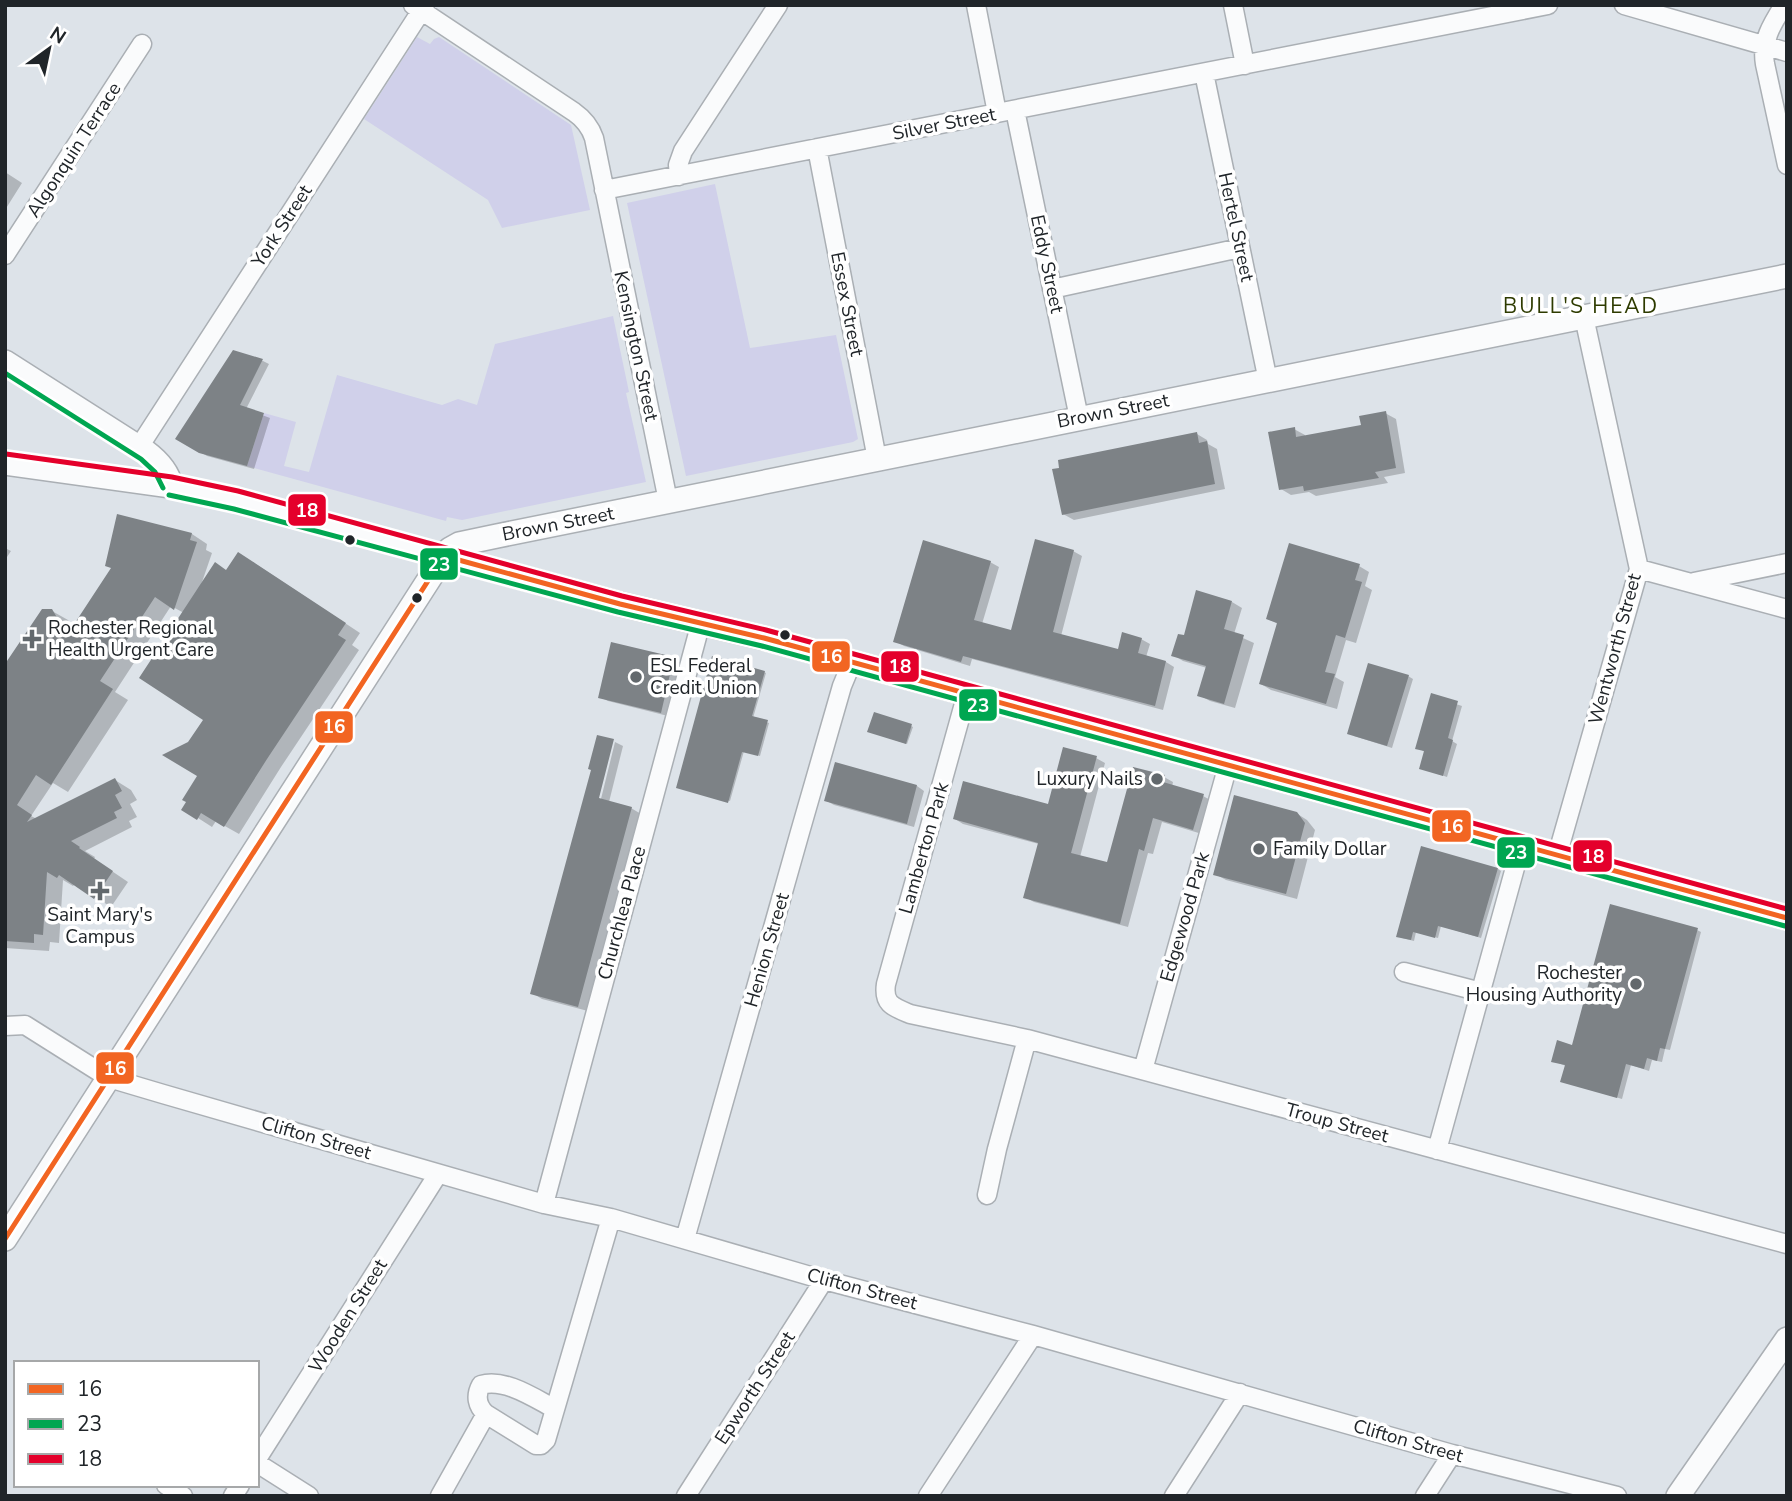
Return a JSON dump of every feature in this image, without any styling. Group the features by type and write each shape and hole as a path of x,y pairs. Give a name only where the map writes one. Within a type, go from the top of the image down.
{"main road":[{"name":"Brown Street","path":"444,556 454,546 463,543 1787,276"},
{"path":"5,362 153,457 170,479 171,486"},
{"path":"5,463 171,486 236,500 620,604 701,622 852,662 1787,918"},
{"path":"5,1239 444,556"},
{"path":"1678,1496 1787,1339"}],"street":[{"path":"679,176 678,165 683,151 778,5"},
{"name":"Eddy Street","path":"976,5 1052,289 1079,418"},
{"path":"1233,5 1245,65"},
{"name":"Silver Street","path":"604,190 1548,5"},
{"path":"1624,5 1787,52"},
{"path":"1784,5 1770,28 1764,46 1765,64 1787,165"},
{"path":"420,7 583,119 594,138 604,190"},
{"name":"York Street","path":"139,447 420,7"},
{"name":"Algonquin Terrace","path":"5,255 142,44"},
{"name":"Hertel Street","path":"1204,73 1268,381"},
{"name":"Essex Street","path":"817,149 877,459"},
{"name":"Kensington Street","path":"604,190 668,501"},
{"path":"1052,289 1240,248"},
{"name":"Wentworth Street","path":"1558,856 1639,569 1584,317"},
{"path":"1689,583 1787,563"},
{"path":"1639,569 1787,609"},
{"name":"Churchlea Place","path":"544,1204 701,622"},
{"name":"Henion Street","path":"685,1239 842,685 852,662"},
{"name":"Lamberton Park","path":"888,1003 886,984 967,693"},
{"name":"Edgewood Park","path":"1143,1070 1228,765"},
{"path":"1437,1150 1521,846"},
{"path":"1404,972 1481,992"},
{"name":"Troup Street","path":"888,1003 910,1014 1027,1039 1787,1244"},
{"name":"Clifton Street","path":"5,1026 25,1025 109,1078 438,1174 544,1204 611,1218 824,1280 1033,1335 1452,1454 1616,1496"},
{"path":"988,1195 997,1149 1027,1039"},
{"name":"Wooden Street","path":"259,1458 438,1174"},
{"path":"555,1409 517,1390 490,1382 481,1385 477,1392 480,1409 486,1414 536,1445 541,1445 546,1440 611,1218"},
{"name":"Epworth Street","path":"686,1496 824,1280"},
{"path":"929,1496 1033,1335"},
{"path":"1174,1496 1240,1393"},
{"path":"440,1496 486,1414"},
{"path":"1425,1496 1452,1454"},
{"path":"259,1462 309,1496"}],"shaded area":[{"path":"417,37 430,44 439,37 571,125 590,210 502,228 488,200 364,119"},
{"path":"715,184 750,348 836,335 858,439 686,476 627,203"},
{"path":"613,316 629,392 626,393 646,482 462,520 447,517 446,521 247,466 264,413 296,422 284,466 309,472 337,375 442,405 458,399 477,405 495,344"}],"building":[{"path":"233,350 263,359 240,405 264,413 247,466 199,453 175,439"},
{"path":"1386,411 1396,468 1375,472 1379,478 1304,491 1303,486 1279,490 1268,432 1295,427 1296,437 1361,425 1359,416"},
{"path":"1197,432 1199,443 1207,441 1215,484 1062,515 1052,469 1059,468 1058,460"},
{"path":"117,514 192,533 190,540 197,542 174,610 155,597 100,681 113,689 51,785 36,775 17,805 32,815 27,822 115,778 122,791 115,795 122,808 114,812 117,818 71,841 113,871 94,899 59,875 57,878 47,872 43,935 34,934 34,943 5,941 5,664 42,609 52,609 67,635 111,568 105,566"},
{"path":"1035,539 1074,550 1053,632 1118,649 1122,632 1142,638 1138,653 1166,661 1155,706 963,656 961,662 893,642 923,540 991,561 974,620 1011,630"},
{"path":"1289,543 1360,564 1355,580 1362,582 1345,638 1336,635 1325,672 1335,674 1326,704 1259,684 1277,623 1266,619"},
{"path":"238,552 346,623 338,635 346,640 224,827 201,813 197,820 181,810 186,802 182,800 197,776 162,755 188,742 203,720 139,678 215,562 226,570"},
{"path":"1196,590 1232,601 1224,629 1244,635 1224,704 1197,696 1206,666 1171,656 1178,634 1184,635"},
{"name":"ESL Federal Credit Union","path":"611,642 674,657 661,713 598,698"},
{"path":"712,656 765,671 752,716 768,720 758,756 742,752 728,803 676,788"},
{"path":"1368,663 1409,675 1387,746 1347,734"},
{"path":"1431,693 1458,701 1448,738 1453,740 1443,776 1419,769 1424,751 1415,749"},
{"path":"874,712 912,724 906,744 867,732"},
{"path":"597,735 614,739 599,798 632,807 578,1007 530,994 591,770 588,769"},
{"path":"1063,747 1097,756 1071,853 1107,862 1133,767 1165,775 1163,782 1204,794 1193,830 1153,818 1144,851 1139,849 1120,924 1023,898 1038,843 953,819 963,781 1048,804"},
{"path":"835,762 917,785 907,824 824,801"},
{"name":"Family Dollar","path":"1234,795 1297,812 1305,823 1286,894 1213,875"},
{"path":"1421,846 1498,868 1478,937 1438,926 1435,938 1413,932 1411,940 1396,937"},
{"name":"Rochester Housing Authority","path":"1610,904 1698,928 1665,1049 1660,1048 1657,1061 1647,1058 1644,1069 1626,1064 1617,1098 1560,1082 1565,1065 1551,1062 1557,1040 1572,1045"}],"transit line":[{"name":"23","path":"5,373 141,459 155,472 163,488"},
{"name":"18","path":"6,454 172,477 238,491 622,596 766,630 1787,909"},
{"name":"23","path":"169,495 234,509 618,612 762,646 1785,926"},
{"name":"16","path":"444,556 620,604 764,638 1787,918"},
{"name":"16","path":"5,1239 444,556"}],"place":[{"name":"Rochester Regional Health Urgent Care","path":"32,639"},
{"name":"ESL Federal Credit Union","path":"636,677"},
{"name":"Luxury Nails","path":"1157,779"},
{"name":"Family Dollar","path":"1259,849"},
{"name":"Saint Mary's Campus","path":"100,891"},
{"name":"Rochester Housing Authority","path":"1636,984"}],"district":[{"name":"BULL'S HEAD","path":"1581,306"}]}
